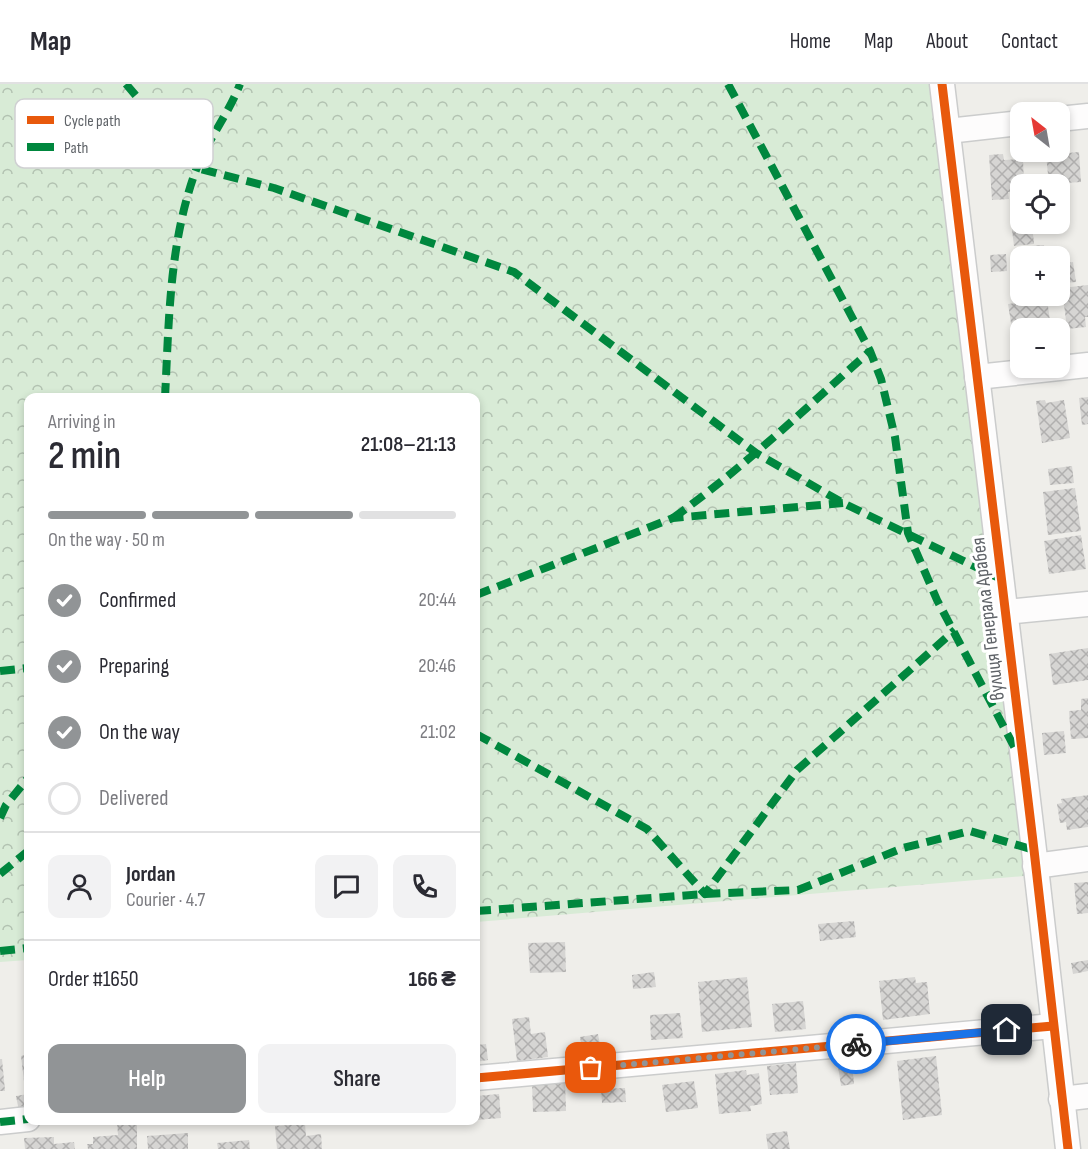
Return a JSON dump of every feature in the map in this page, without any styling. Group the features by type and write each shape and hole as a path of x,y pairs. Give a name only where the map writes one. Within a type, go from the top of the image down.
{"street":[{"name":"вулиця Генерала Арабея","path":"942,84 1068,1149"},
{"path":"1070,118 1088,116"},
{"path":"948,131 1010,124"},
{"path":"977,377 1088,365"},
{"path":"1005,612 1088,604"},
{"path":"1035,866 1088,860"},
{"path":"480,1078 1053,1026"},
{"path":"1062,1099 1088,1096"},
{"path":"0,1122 24,1119"}],"green space":[{"path":"0,84 942,84 1036,875 480,922 480,393 24,393 24,960 0,962"}],"building":[{"path":"1079,152 1081,182 1070,183 1070,174 1048,174 1047,162 1070,162 1070,153"},
{"path":"1003,154 1004,160 1023,162 1024,174 1010,174 1009,199 992,200 989,155"},
{"path":"1013,234 1033,234 1034,244 1014,246"},
{"path":"1006,254 1007,271 991,272 990,255"},
{"path":"1070,262 1073,262 1076,282 1070,282"},
{"path":"1088,285 1086,327 1070,329 1070,318 1066,318 1064,306 1070,306 1070,287"},
{"path":"1008,304 1010,306 1048,306 1050,318 1010,318"},
{"path":"1088,397 1088,424 1082,425 1079,398"},
{"path":"1045,400 1046,403 1064,400 1070,438 1042,443 1036,401"},
{"path":"1072,466 1074,483 1050,485 1048,469"},
{"path":"1075,488 1081,531 1048,535 1043,492"},
{"path":"1081,535 1086,569 1049,574 1044,541"},
{"path":"1088,648 1088,680 1053,685 1049,654"},
{"path":"1088,698 1088,738 1071,739 1069,711 1081,710 1081,699"},
{"path":"1064,731 1066,753 1044,755 1042,733"},
{"path":"1088,795 1088,827 1067,830 1066,822 1060,823 1057,804 1062,803 1061,799"},
{"path":"1088,882 1088,913 1077,914 1074,883"},
{"path":"854,921 856,937 820,941 818,924"},
{"path":"565,942 566,972 530,973 528,943"},
{"path":"1088,960 1088,971 1073,974 1071,963"},
{"path":"654,972 656,987 633,989 632,975"},
{"path":"747,977 752,1027 702,1032 698,982"},
{"path":"915,977 916,983 927,982 930,1014 883,1020 879,981"},
{"path":"803,1001 806,1029 775,1032 772,1004"},
{"path":"680,1013 683,1038 651,1040 650,1015"},
{"path":"529,1017 531,1034 545,1032 548,1057 517,1061 512,1019"},
{"path":"598,1034 603,1061 585,1064 580,1037"},
{"path":"486,1044 488,1060 480,1061 480,1045"},
{"path":"24,1055 24,1081 21,1056"},
{"path":"936,1056 942,1115 903,1120 897,1061"},
{"path":"0,1059 2,1059 5,1091 0,1091"},
{"path":"796,1063 798,1093 770,1095 767,1066"},
{"path":"852,1064 854,1084 841,1086 838,1066"},
{"path":"746,1070 747,1075 759,1073 762,1104 750,1106 751,1111 719,1114 715,1074"},
{"path":"565,1081 566,1111 533,1112 532,1082"},
{"path":"694,1081 698,1108 666,1112 662,1085"},
{"path":"625,1088 626,1102 602,1103 601,1089"},
{"path":"499,1094 501,1118 480,1120 480,1096"},
{"path":"24,1095 24,1110 19,1111 16,1096"},
{"path":"117,1125 137,1125 137,1149 88,1149 87,1144 93,1144 93,1137 118,1135"},
{"path":"305,1125 306,1136 321,1134 322,1149 277,1149 275,1126"},
{"path":"787,1131 790,1149 768,1149 766,1134"},
{"path":"188,1133 188,1149 148,1149 147,1136"},
{"path":"54,1137 54,1144 74,1142 75,1149 25,1149 24,1138"},
{"path":"249,1140 250,1149 218,1149 217,1143"}],"marked path":[{"path":"126,84 139,99"},
{"path":"213,136 240,84"},
{"path":"728,84 870,351 881,379 895,437 908,533 937,600 1018,754"},
{"path":"197,168 274,188 514,272 756,453 843,503 1001,579"},
{"path":"165,393 169,311 175,254 187,198 197,168"},
{"path":"673,518 749,458 870,351"},
{"path":"480,593 673,518 843,503"},
{"path":"480,736 647,829 705,894 797,770 955,630"},
{"path":"0,671 24,668"},
{"path":"0,818 6,805 24,783"},
{"path":"480,911 705,894 798,890 903,848 970,831 1034,850"},
{"path":"0,874 24,854"},
{"path":"0,951 24,948"},
{"path":"0,1122 24,1119"}],"cycle path":[{"path":"942,84 1068,1149"},
{"path":"480,1078 1053,1026"}],"way so far":[{"path":"591,1068 856,1044"}],"route":[{"path":"856,1044 1007,1030"}]}
